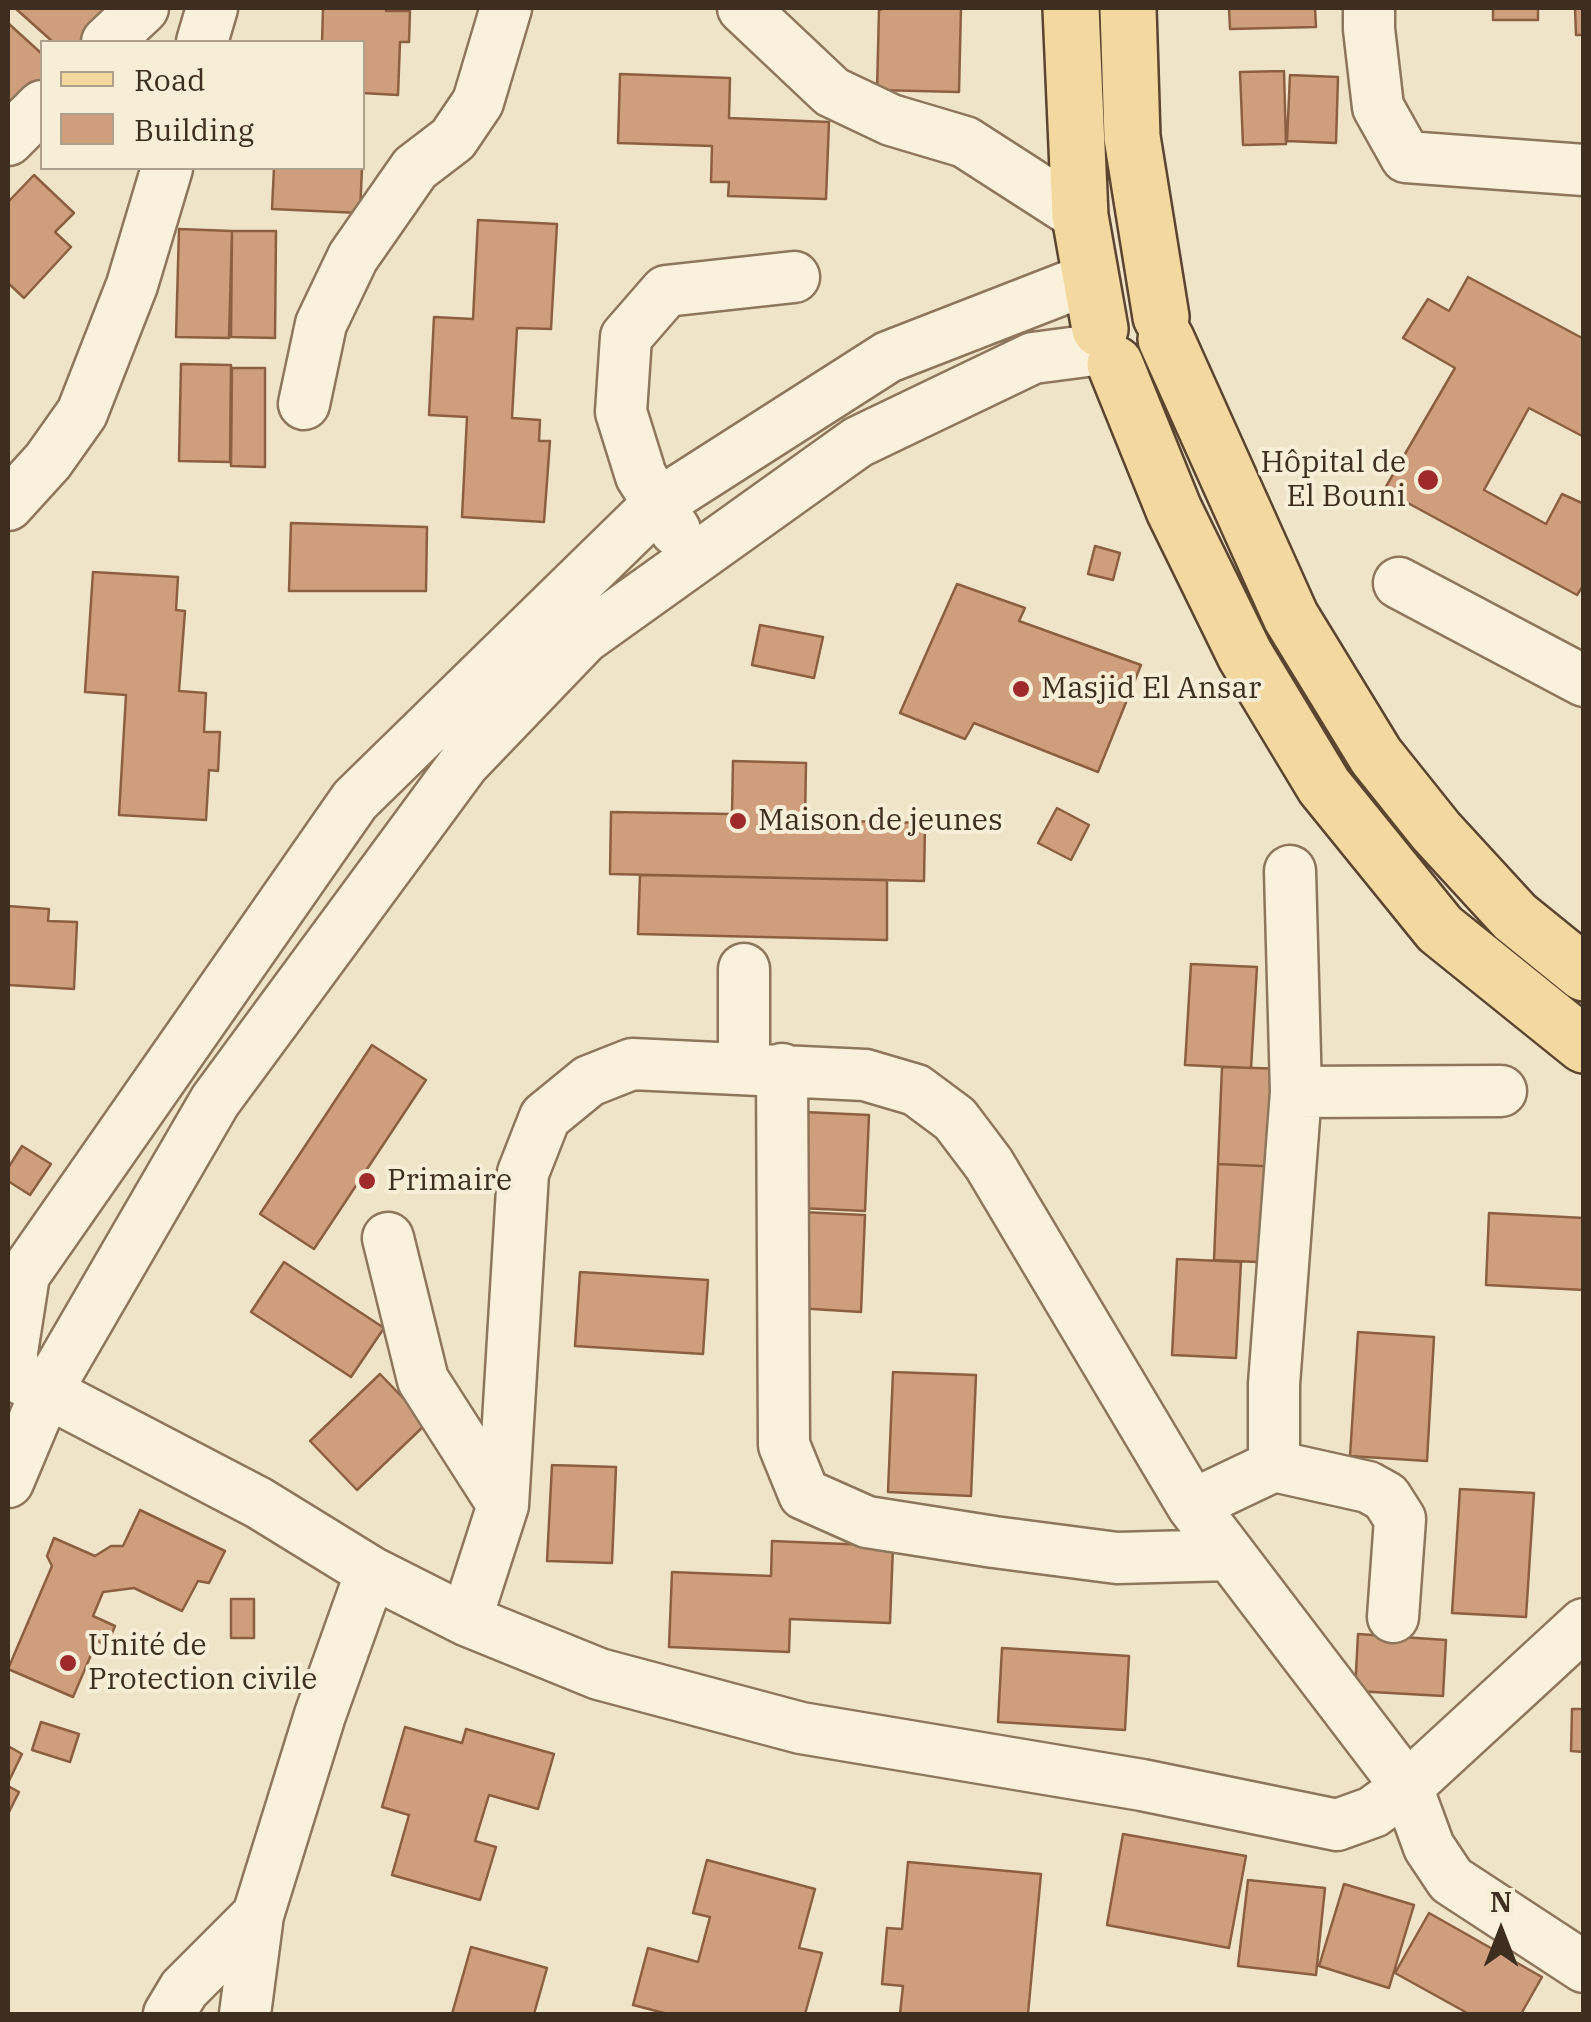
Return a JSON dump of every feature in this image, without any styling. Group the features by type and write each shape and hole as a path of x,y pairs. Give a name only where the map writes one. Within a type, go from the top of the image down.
{"main road":[{"path":"1070,8 1080,216 1102,330 1174,510 1245,655 1324,786 1440,929 1584,1044"},
{"path":"1128,8 1132,137 1163,328"},
{"path":"1102,330 1110,311 1130,302 1152,309 1291,617 1376,756 1436,831 1516,917 1584,973"}],"street":[{"path":"109,40 143,8"},
{"path":"203,40 212,8"},
{"path":"304,404 321,324 353,257 416,168 453,139 478,102 506,8"},
{"path":"743,8 832,92 891,120 965,142 1080,216"},
{"path":"1369,8 1378,107 1406,157 1584,170"},
{"path":"8,140 40,108"},
{"path":"8,505 48,461 82,414 132,285 166,170"},
{"path":"694,560 640,476 622,412 626,337 666,291 794,276"},
{"path":"1102,330 888,356 658,504 355,800 16,1282 12,1352 22,1380 259,1503 371,1572 466,1620 599,1674 801,1728 1142,1786 1305,1820 1338,1825 1373,1812 1407,1788 1584,1624"},
{"path":"8,1482 22,1380 215,1101 464,763 584,638 858,442 1102,330"},
{"path":"1399,583 1584,681"},
{"path":"1274,1466 1274,1384 1296,1092 1290,871"},
{"path":"744,969 763,1068 784,1444 804,1494 867,1522 994,1542 1117,1558 1230,1555"},
{"path":"466,1620 503,1504 523,1173 545,1117 589,1081 632,1064 865,1074 916,1090 955,1119 989,1164 1192,1505 1407,1788 1429,1847 1450,1880 1584,1967"},
{"path":"1296,1092 1501,1091"},
{"path":"388,1238 423,1380 503,1504"},
{"path":"1192,1505 1274,1466 1368,1487 1386,1498 1400,1519 1394,1617"},
{"path":"245,2014 258,1914 320,1715 371,1572"},
{"path":"169,2014 184,1989 258,1914"}],"building":[{"path":"15,8 108,8 86,40 51,40"},
{"path":"323,8 410,11 409,42 400,42 398,95 365,93 365,40 322,40"},
{"path":"961,8 959,92 877,90 879,10"},
{"path":"1229,8 1315,8 1316,27 1230,29"},
{"path":"1493,8 1538,8 1538,20 1493,20"},
{"path":"1575,8 1584,8 1584,35 1576,35"},
{"path":"8,23 40,52 40,81 13,113 8,109"},
{"path":"1284,71 1286,144 1243,145 1240,72"},
{"path":"620,74 730,78 729,118 829,122 826,199 728,196 729,182 711,182 712,146 618,143"},
{"path":"1290,75 1338,77 1336,143 1287,141"},
{"path":"274,170 362,170 360,213 272,209"},
{"path":"34,175 74,213 55,232 71,247 24,298 8,283 8,202"},
{"path":"478,220 557,224 551,329 517,328 512,418 540,420 539,441 550,441 544,522 462,517 467,417 429,415 434,317 473,319"},
{"path":"179,229 232,231 229,338 176,337"},
{"path":"232,231 276,231 275,338 231,337"},
{"path":"1468,277 1584,339 1584,437 1529,408 1484,490 1546,524 1562,494 1584,504 1584,584 1577,595 1384,490 1455,368 1403,338 1428,299 1449,311"},
{"path":"181,364 231,365 230,462 179,461"},
{"path":"232,368 265,368 265,467 231,466"},
{"path":"291,523 427,527 426,591 289,591"},
{"path":"1095,546 1120,553 1113,580 1088,574"},
{"path":"93,572 178,577 176,610 185,611 179,691 206,693 204,732 220,732 218,771 209,770 206,820 119,815 126,695 85,692"},
{"name":"Masjid El Ansar","path":"957,584 1025,608 1019,621 1141,665 1098,772 974,723 965,739 900,713"},
{"path":"760,625 823,637 814,678 752,665"},
{"name":"Maison de jeunes","path":"733,761 806,763 805,820 925,823 924,881 610,874 611,812 732,814"},
{"path":"1057,808 1089,825 1071,860 1038,843"},
{"path":"640,875 887,880 887,940 638,934"},
{"path":"8,906 49,909 48,921 77,922 74,989 8,985"},
{"path":"1191,964 1257,967 1251,1068 1185,1065"},
{"path":"372,1045 426,1080 314,1249 260,1214"},
{"path":"1222,1067 1287,1069 1283,1167 1218,1164"},
{"path":"805,1112 869,1115 865,1211 800,1208"},
{"path":"22,1146 51,1164 30,1195 8,1181 8,1168"},
{"path":"1218,1164 1283,1167 1279,1263 1214,1260"},
{"path":"801,1212 865,1215 861,1312 796,1308"},
{"path":"1489,1213 1584,1218 1584,1290 1486,1285"},
{"path":"1177,1259 1241,1262 1236,1358 1172,1355"},
{"path":"284,1262 384,1328 351,1377 251,1312"},
{"path":"580,1272 708,1280 703,1354 575,1346"},
{"path":"1358,1332 1434,1337 1427,1461 1350,1456"},
{"path":"893,1372 976,1375 971,1496 888,1492"},
{"path":"380,1374 427,1423 357,1490 310,1441"},
{"path":"552,1465 616,1467 612,1563 547,1561"},
{"path":"1460,1489 1534,1493 1526,1617 1452,1613"},
{"path":"140,1510 225,1551 209,1583 198,1581 182,1611 134,1588 103,1592 93,1616 115,1626 107,1645 97,1641 73,1697 8,1669 52,1566 47,1556 54,1538 95,1556 111,1546 123,1546"},
{"path":"772,1541 893,1546 890,1623 790,1619 789,1652 669,1647 672,1572 771,1576"},
{"path":"231,1599 254,1599 254,1638 231,1638"},
{"path":"1358,1634 1446,1640 1443,1696 1355,1691"},
{"path":"1002,1648 1129,1656 1125,1730 998,1722"},
{"path":"1572,1709 1584,1709 1584,1752 1571,1751"},
{"path":"41,1722 79,1734 70,1762 32,1750"},
{"path":"405,1727 462,1743 466,1729 554,1754 538,1809 489,1795 475,1841 496,1847 480,1900 392,1875 409,1815 382,1807"},
{"path":"8,1746 22,1754 8,1783"},
{"path":"8,1786 19,1792 8,1814"},
{"path":"1123,1834 1246,1856 1229,1948 1107,1925"},
{"path":"707,1860 815,1889 799,1948 822,1953 805,2014 668,2014 633,2005 648,1948 698,1962 710,1917 693,1913"},
{"path":"908,1862 1041,1874 1028,2014 900,2014 903,1986 882,1984 887,1928 902,1929"},
{"path":"1248,1880 1325,1888 1316,1975 1238,1966"},
{"path":"1344,1884 1414,1905 1389,1988 1319,1966"},
{"path":"1429,1913 1542,1977 1521,2014 1469,2014 1395,1973"},
{"path":"471,1947 547,1968 534,2014 452,2014"}],"place":[{"name":"Hôpital de El Bouni","path":"1428,480"},
{"name":"Masjid El Ansar","path":"1021,689"},
{"name":"Maison de jeunes","path":"738,821"},
{"name":"Primaire","path":"367,1181"},
{"name":"Unité de Protection civile","path":"68,1663"}]}
